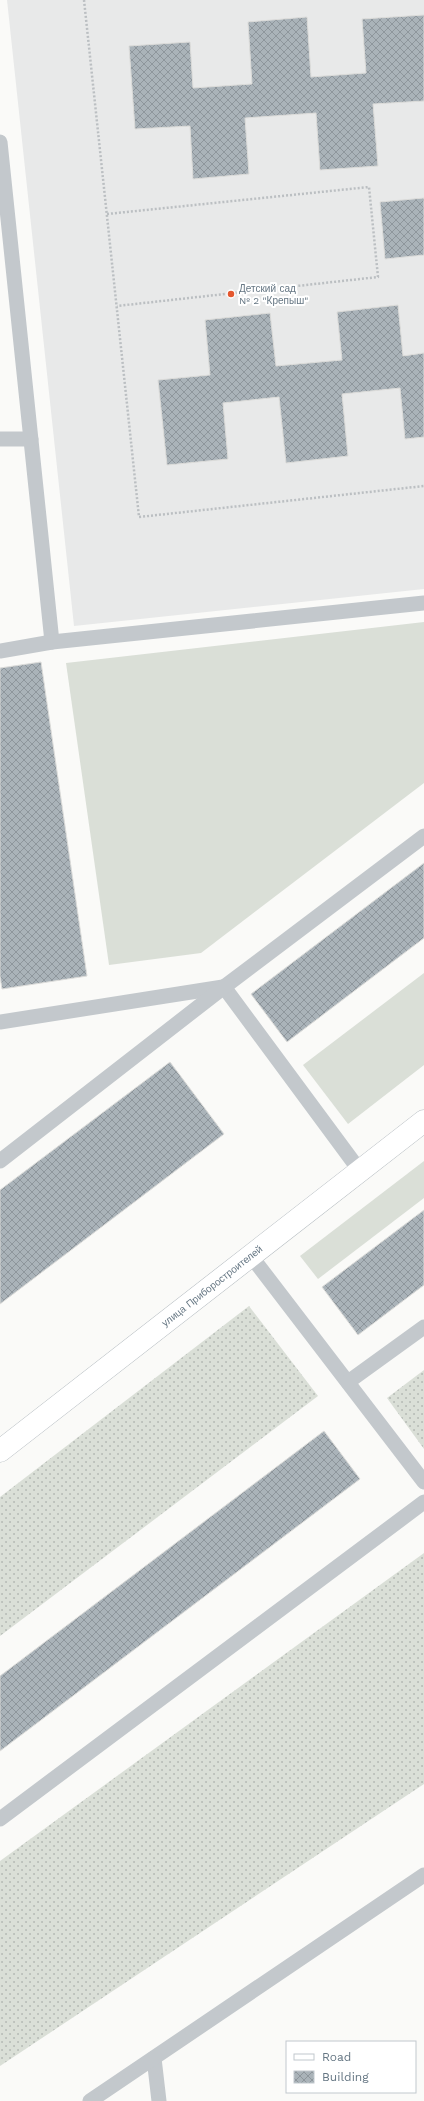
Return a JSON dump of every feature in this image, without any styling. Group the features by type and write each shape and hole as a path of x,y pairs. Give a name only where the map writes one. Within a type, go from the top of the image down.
{"street":[{"name":"улица Приборостроителей","path":"0,1451 424,1121"}],"lane":[{"path":"0,142 52,642"},
{"path":"0,439 31,439"},
{"path":"0,651 52,642 424,603"},
{"path":"0,1161 224,986 424,836"},
{"path":"0,1022 224,986"},
{"path":"224,986 360,1171"},
{"path":"250,1256 424,1482"},
{"path":"348,1382 424,1327"},
{"path":"0,1819 424,1502"},
{"path":"90,2101 424,1875"},
{"path":"154,2058 159,2101"}],"path":[{"path":"84,0 139,517 424,486"},
{"path":"107,214 369,187 370,194 378,277 116,306"}],"shaded area":[{"name":"Детский сад № 2 \"Крепыш\"","path":"7,0 424,0 424,589 74,626"},
{"path":"424,622 424,783 201,953 109,965 66,663"},
{"path":"424,973 424,1065 348,1124 303,1065"},
{"path":"424,1161 424,1198 318,1279 300,1256"},
{"path":"249,1306 318,1396 0,1636 0,1497"},
{"path":"424,1370 424,1449 387,1398"},
{"path":"424,1553 424,1784 0,2066 0,1861"}],"building":[{"path":"424,15 424,101 373,104 378,166 320,170 316,113 245,118 249,174 193,179 190,126 135,129 129,46 190,42 193,88 252,84 248,22 307,17 311,77 366,73 362,19"},
{"path":"424,198 424,255 385,259 380,202"},
{"path":"398,305 403,356 424,353 424,437 405,439 400,388 342,394 348,456 286,463 279,397 223,403 228,459 167,465 158,380 210,375 205,320 270,313 276,366 342,360 337,312"},
{"path":"41,662 87,976 2,989 0,976 0,668"},
{"path":"424,863 424,938 287,1042 251,994"},
{"path":"170,1062 224,1134 0,1304 0,1190"},
{"path":"424,1210 424,1285 358,1335 322,1287"},
{"path":"324,1431 360,1479 0,1751 0,1676"}],"place":[{"name":"Детский сад № 2 \"Крепыш\"","path":"231,294"}]}
